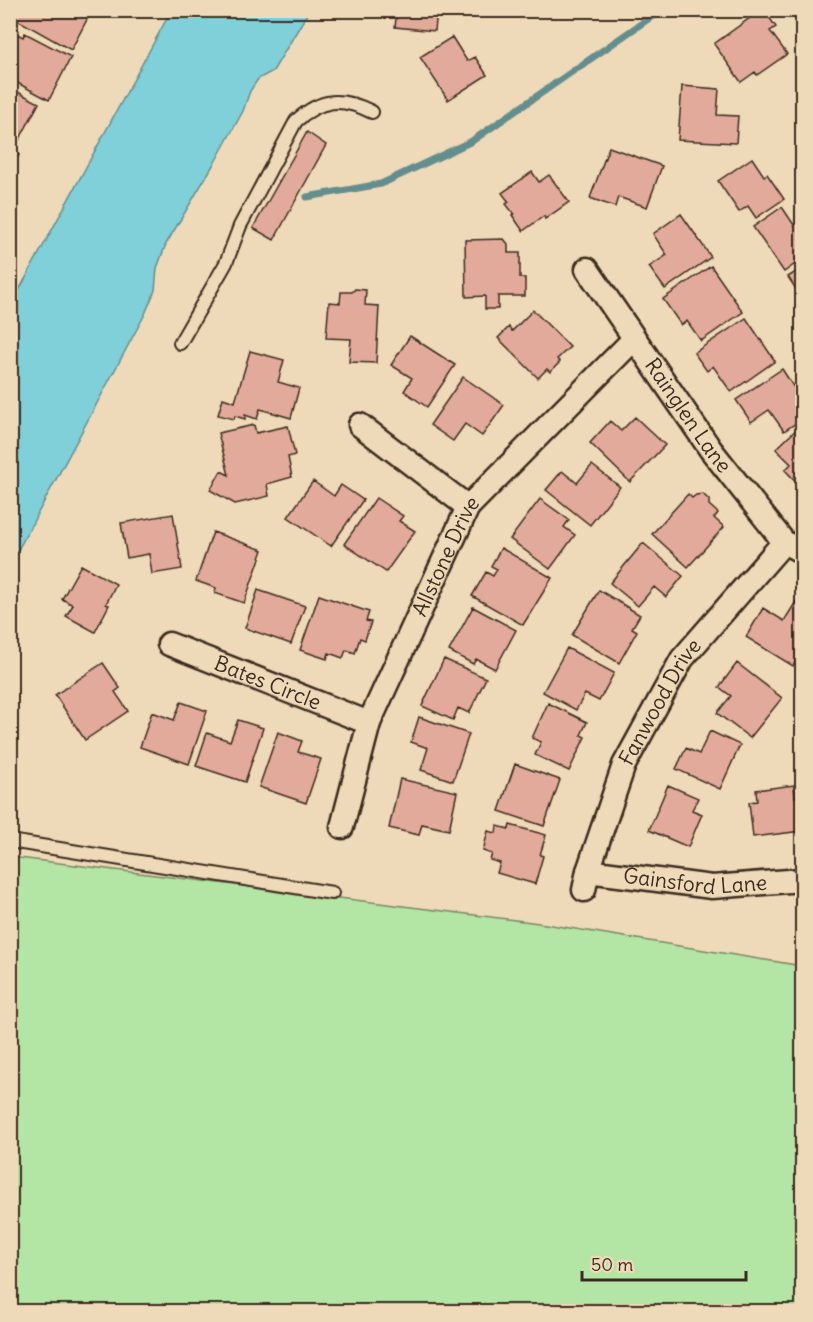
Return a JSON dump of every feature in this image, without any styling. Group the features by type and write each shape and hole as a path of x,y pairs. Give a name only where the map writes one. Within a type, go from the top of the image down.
{"street":[{"name":"Rainglen Lane","path":"587,269 711,450 793,547"},
{"name":"Allstone Drive","path":"342,826 369,723 468,507 634,339"},
{"path":"360,425 468,507"},
{"name":"Fanwood Drive","path":"586,881 624,765 682,659 793,547"},
{"name":"Bates Circle","path":"169,644 369,723"},
{"name":"Gainsford Lane","path":"586,881 712,887 802,880"}],"lane":[{"path":"180,343 226,263 240,226 296,122 308,110 324,103 339,101 358,105 372,112"},
{"path":"10,842 332,893"}],"green space":[{"path":"11,857 539,923 802,966 802,1311 11,1312"}],"water":[{"path":"171,11 309,11 273,71 258,79 250,91 243,111 215,162 166,244 157,268 155,290 145,314 11,563 11,305"}],"building":[{"path":"16,10 92,10 71,50 14,18"},
{"path":"397,10 437,10 435,31 395,27"},
{"path":"764,10 776,27 770,31 787,54 757,75 755,72 741,82 714,44"},
{"path":"10,30 23,37 25,33 71,57 49,100 10,79"},
{"path":"452,37 467,61 475,57 487,75 448,100 420,57"},
{"path":"682,86 719,89 717,115 738,116 736,143 678,140"},
{"path":"10,88 39,103 17,144 10,141"},
{"path":"307,132 326,145 274,240 253,228"},
{"path":"609,147 662,166 647,207 618,197 615,207 590,198"},
{"path":"10,150 19,155 10,170"},
{"path":"752,158 764,176 767,174 784,199 756,218 748,206 739,212 718,181"},
{"path":"532,172 539,182 549,175 569,202 523,231 512,215 514,214 506,204 509,202 502,193"},
{"path":"782,207 794,225 802,220 802,259 784,272 753,227"},
{"path":"681,214 711,257 665,289 649,267 667,255 653,234"},
{"path":"504,239 508,244 508,253 520,253 520,278 525,278 525,296 498,296 498,309 485,309 485,296 466,297 465,240"},
{"path":"711,266 743,312 701,341 687,321 681,325 663,299"},
{"path":"802,268 802,298 788,277"},
{"path":"355,289 366,290 365,305 379,306 376,363 349,362 351,339 326,338 329,302 340,303 341,292 352,292"},
{"path":"533,310 570,347 557,359 560,362 550,372 547,369 538,378 498,338 509,327 512,331"},
{"path":"746,318 775,361 731,392 713,366 707,371 694,353"},
{"path":"410,336 455,365 427,407 404,391 412,378 391,365"},
{"path":"250,351 284,360 278,382 299,388 291,418 260,409 257,419 245,415 245,419 235,416 234,419 218,415 223,398 235,402"},
{"path":"782,369 802,400 802,419 784,431 769,410 751,422 736,400"},
{"path":"463,377 504,405 482,436 465,424 453,441 430,425"},
{"path":"635,417 665,445 630,482 590,443 610,421 621,431"},
{"path":"802,424 802,488 785,470 791,464 776,449"},
{"path":"254,425 256,433 288,426 295,455 288,457 292,477 267,484 269,496 235,504 210,490 221,471 229,475 218,433"},
{"path":"592,465 620,487 590,525 546,490 562,471 577,483"},
{"path":"313,481 334,496 341,485 363,500 331,546 288,517"},
{"path":"688,494 692,498 703,494 709,500 709,505 718,513 714,518 724,527 688,567 652,534"},
{"path":"376,498 403,516 399,521 415,531 386,572 344,544"},
{"path":"540,499 569,520 564,527 575,535 550,569 510,539"},
{"path":"173,514 182,569 152,574 149,554 127,558 121,523"},
{"path":"213,532 263,550 244,603 215,593 216,588 196,581"},
{"path":"643,543 683,576 666,597 654,587 638,606 610,583"},
{"path":"501,548 552,578 523,625 472,596 486,572 493,576 497,569 491,566"},
{"path":"81,565 116,584 106,604 109,605 95,632 66,616 73,605 62,599"},
{"path":"258,590 305,606 291,644 245,628"},
{"path":"599,590 640,615 632,628 637,631 619,663 572,635"},
{"path":"319,595 369,612 366,621 371,622 365,640 360,638 355,653 346,650 343,658 329,653 327,659 300,650"},
{"path":"797,600 802,603 802,650 793,666 746,637 763,608 784,621"},
{"path":"473,607 516,630 495,669 476,659 473,664 449,651"},
{"path":"567,648 614,673 599,701 585,694 576,710 543,692"},
{"path":"444,659 486,678 469,713 458,708 453,720 422,706"},
{"path":"103,663 120,688 115,692 128,711 85,740 55,695"},
{"path":"737,663 782,698 750,738 717,713 731,696 719,687"},
{"path":"181,702 207,711 189,764 140,747 152,712 174,720"},
{"path":"548,703 587,722 581,735 585,737 569,771 535,755 541,742 532,738"},
{"path":"419,717 469,734 453,781 421,770 428,748 411,742"},
{"path":"238,720 263,728 245,782 196,766 207,733 230,741"},
{"path":"710,731 740,745 720,789 676,769 686,748 699,754"},
{"path":"278,732 302,741 298,752 321,759 306,803 259,787"},
{"path":"515,764 560,780 544,826 499,811"},
{"path":"400,779 457,792 449,830 422,824 419,835 389,828"},
{"path":"668,785 698,798 692,810 702,814 688,847 649,830"},
{"path":"794,785 795,797 802,796 802,831 753,837 749,802 757,801 756,790"},
{"path":"510,825 546,835 535,884 497,873 500,863 490,860 492,854 483,851 488,831 496,833 497,826 509,829"}],"waterway":[{"path":"307,197 381,184 472,141 661,10"}]}
